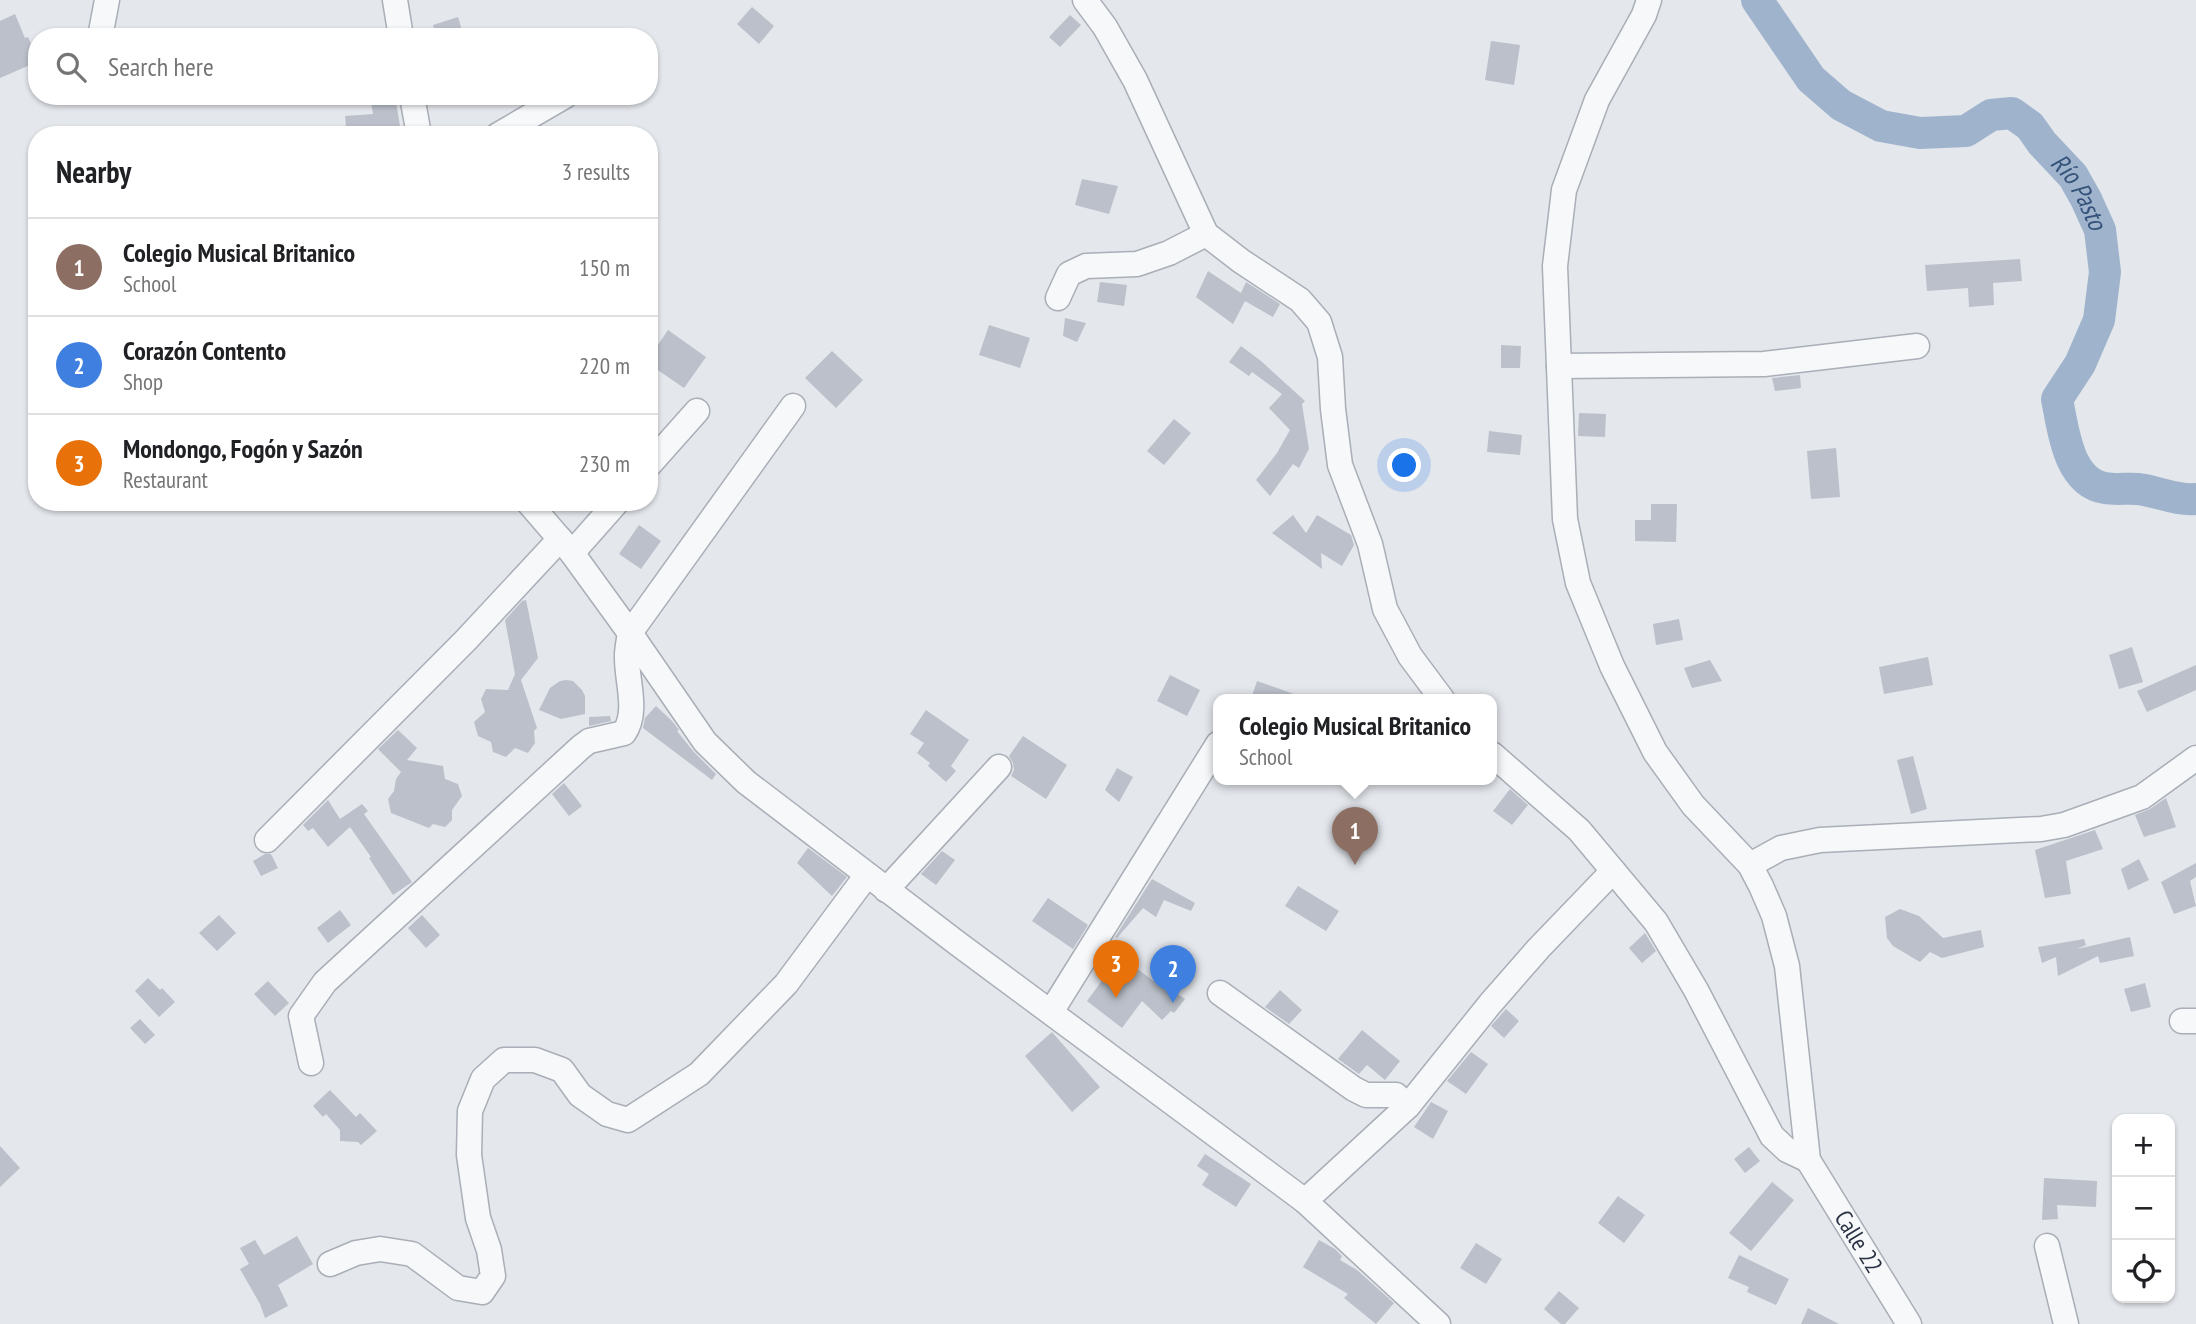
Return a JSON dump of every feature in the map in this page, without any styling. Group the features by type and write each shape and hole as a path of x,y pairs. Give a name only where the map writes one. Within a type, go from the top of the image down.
{"street":[{"path":"102,28 107,0"},
{"path":"395,0 400,28"},
{"path":"1085,0 1105,27 1135,80 1206,234 1300,300 1320,322 1330,357 1340,465 1370,544 1385,609 1410,656 1436,694"},
{"path":"1649,0 1644,15 1597,100 1564,190 1555,265 1565,519 1578,583 1612,666 1655,752 1693,805 1751,865 1774,916 1787,966 1808,1160"},
{"path":"414,105 417,126"},
{"path":"513,126 550,105"},
{"path":"1058,298 1069,274 1086,266 1137,264 1170,253 1206,234"},
{"path":"1559,366 1764,364 1917,346"},
{"path":"311,1063 301,1016 325,982 581,747 589,741 624,733 630,724 632,713 627,656 630,633 793,405"},
{"path":"658,455 697,411"},
{"path":"536,511 566,546 630,633 705,742 746,782 1305,1201 1438,1324"},
{"path":"267,840 466,640 607,511"},
{"path":"1051,1012 1213,754"},
{"path":"1497,758 1579,830 1656,922 1696,990 1772,1136 1787,1150 1808,1160"},
{"path":"1751,865 1780,848 1820,840 2041,829 2064,825 2143,797 2196,758"},
{"path":"330,1264 356,1253 380,1249 412,1254 458,1289 482,1292 493,1276 489,1250 478,1219 470,1144 470,1111 483,1079 504,1060 535,1060 562,1070 580,1095 607,1114 628,1120 699,1074 786,984 877,882 999,767"},
{"path":"1305,1201 1408,1106 1498,995 1613,871"},
{"path":"1220,993 1354,1089 1366,1095 1396,1095 1408,1106"},
{"name":"Calle 22","path":"1808,1160 1909,1324"},
{"path":"2047,1246 2066,1324"}],"building":[{"path":"752,7 774,26 759,44 737,24"},
{"path":"15,14 25,38 28,37 28,66 0,78 0,21"},
{"path":"1070,15 1081,25 1060,47 1049,37"},
{"path":"458,17 461,28 434,28 433,25"},
{"path":"1491,41 1520,45 1514,85 1485,80"},
{"path":"372,105 396,105 400,126 346,126 345,116 373,114"},
{"path":"1082,179 1118,186 1109,214 1075,205"},
{"path":"2020,259 2022,281 1993,283 1994,305 1969,307 1968,288 1927,291 1925,265"},
{"path":"1208,271 1241,293 1246,282 1280,304 1273,317 1245,301 1233,324 1196,297"},
{"path":"1100,282 1127,285 1124,306 1097,302"},
{"path":"1065,318 1086,323 1077,342 1063,336"},
{"path":"989,325 1030,338 1020,368 979,355"},
{"path":"668,330 706,357 684,388 658,370 658,345"},
{"path":"1501,345 1521,346 1520,368 1501,368"},
{"path":"1241,346 1305,401 1302,404 1309,449 1299,468 1293,464 1270,496 1256,480 1277,453 1290,430 1269,408 1282,394 1252,372 1249,376 1229,362"},
{"path":"832,351 863,380 836,408 805,378"},
{"path":"1800,375 1801,388 1775,391 1772,378"},
{"path":"1579,413 1606,414 1605,437 1578,436"},
{"path":"1174,419 1191,433 1164,465 1147,451"},
{"path":"1489,431 1522,435 1520,455 1487,452"},
{"path":"1836,448 1840,497 1811,499 1807,451"},
{"path":"1651,504 1677,504 1676,542 1635,541 1635,520 1651,520"},
{"path":"1293,515 1306,533 1317,515 1351,535 1354,545 1342,566 1321,553 1322,569 1272,533"},
{"path":"639,525 661,541 641,569 619,554"},
{"path":"526,600 538,658 521,680 537,728 534,731 535,743 528,753 515,748 506,757 493,752 491,742 478,736 474,722 485,712 481,699 486,689 508,690 515,674 505,620"},
{"path":"1679,619 1683,640 1656,645 1653,624"},
{"path":"2132,647 2143,682 2119,689 2109,655"},
{"path":"1928,657 1933,685 1884,694 1879,667"},
{"path":"1710,660 1722,681 1692,688 1684,668"},
{"path":"2196,665 2196,690 2147,712 2137,691"},
{"path":"1170,675 1200,690 1187,716 1157,701"},
{"path":"566,680 573,681 582,690 585,696 585,714 561,719 539,710 550,688"},
{"path":"1257,681 1294,694 1253,694"},
{"path":"656,706 716,774 712,780 643,728 645,718"},
{"path":"926,710 969,740 951,766 956,771 946,782 928,766 930,763 917,753 924,743 910,734"},
{"path":"610,716 611,721 589,726 589,717"},
{"path":"398,730 417,748 407,760 443,766 445,779 458,784 462,796 452,810 452,820 445,827 433,824 429,828 391,813 388,799 401,772 378,749"},
{"path":"1023,736 1067,765 1046,799 1011,776 1014,770 1009,756"},
{"path":"1913,756 1927,809 1911,814 1897,760"},
{"path":"1117,768 1133,777 1119,802 1105,790"},
{"path":"564,783 582,806 569,816 552,794"},
{"path":"1510,789 1528,805 1512,825 1493,811"},
{"path":"2166,798 2176,827 2144,837 2135,815"},
{"path":"328,800 340,819 362,804 368,811 364,814 412,882 393,895 350,827 328,847 313,828 308,831 303,825"},
{"path":"2095,830 2103,849 2066,861 2071,894 2045,898 2035,850"},
{"path":"808,848 847,877 832,896 797,863"},
{"path":"942,851 955,860 936,885 921,874"},
{"path":"265,854 271,854 278,868 261,876 253,861"},
{"path":"2139,859 2149,880 2128,890 2121,869"},
{"path":"2196,863 2196,877 2190,881 2196,906 2174,914 2161,882"},
{"path":"1152,879 1195,903 1191,911 1164,900 1156,917 1143,908 1117,938 1115,937"},
{"path":"1298,886 1339,911 1326,931 1285,906"},
{"path":"1048,898 1088,925 1073,949 1032,921"},
{"path":"1900,909 1919,916 1943,938 1981,930 1984,947 1942,958 1930,952 1920,962 1893,946 1887,938 1885,917"},
{"path":"340,910 351,925 328,943 317,928"},
{"path":"219,915 236,933 217,951 199,933"},
{"path":"422,915 440,935 426,948 408,928"},
{"path":"1645,933 1656,951 1642,963 1629,948"},
{"path":"2130,937 2134,956 2100,963 2098,956 2058,976 2056,957 2042,963 2038,947 2084,939 2086,945 2077,949"},
{"path":"1120,956 1171,994 1173,991 1185,999 1174,1013 1171,1011 1162,1020 1142,1001 1122,1028 1087,1001"},
{"path":"148,978 175,1002 159,1017 135,991"},
{"path":"268,981 289,1003 275,1016 254,994"},
{"path":"2145,983 2151,1007 2131,1012 2124,989"},
{"path":"1280,990 1302,1010 1289,1024 1265,1007"},
{"path":"1506,1009 1519,1021 1504,1038 1491,1026"},
{"path":"140,1019 155,1035 145,1044 130,1028"},
{"path":"1362,1030 1400,1061 1385,1080 1367,1065 1359,1074 1338,1059"},
{"path":"1052,1032 1100,1087 1072,1112 1025,1056"},
{"path":"1471,1052 1488,1064 1466,1094 1447,1081"},
{"path":"330,1090 356,1117 360,1113 377,1131 361,1145 358,1142 340,1141 340,1130 326,1114 323,1117 313,1106"},
{"path":"1431,1102 1448,1111 1433,1139 1414,1127"},
{"path":"0,1146 20,1168 0,1187"},
{"path":"1749,1147 1760,1161 1745,1173 1734,1159"},
{"path":"1205,1154 1251,1184 1236,1207 1202,1185 1209,1174 1197,1166"},
{"path":"2044,1178 2097,1181 2096,1207 2057,1205 2058,1219 2042,1220"},
{"path":"1772,1182 1794,1200 1751,1251 1729,1233"},
{"path":"1618,1196 1645,1215 1624,1243 1598,1223"},
{"path":"297,1236 313,1264 278,1285 288,1306 265,1318 240,1269 249,1264 240,1248 255,1240 264,1255"},
{"path":"1319,1240 1335,1249 1342,1256 1340,1260 1357,1270 1394,1303 1376,1324 1344,1298 1348,1294 1303,1267"},
{"path":"1476,1243 1502,1259 1486,1284 1460,1268"},
{"path":"1739,1255 1789,1279 1776,1305 1747,1292 1749,1287 1728,1278"},
{"path":"1559,1291 1579,1308 1565,1324 1561,1324 1544,1309"},
{"path":"1808,1308 1839,1324 1801,1324"}],"waterway":[{"name":"Río Pasto","path":"1757,0 1811,79 1841,105 1881,126 1920,133 1966,131 1991,115 2012,113 2030,126 2073,176 2100,230 2105,272 2099,320 2080,364 2057,399 2069,452 2083,476 2093,484 2105,488 2138,489 2181,499 2196,499"}],"place":[{"name":"Colegio Musical Britanico","path":"1355,865"},
{"name":"Mondongo, Fogón y Sazón","path":"1116,998"},
{"name":"Corazón Contento","path":"1173,1003"}]}
